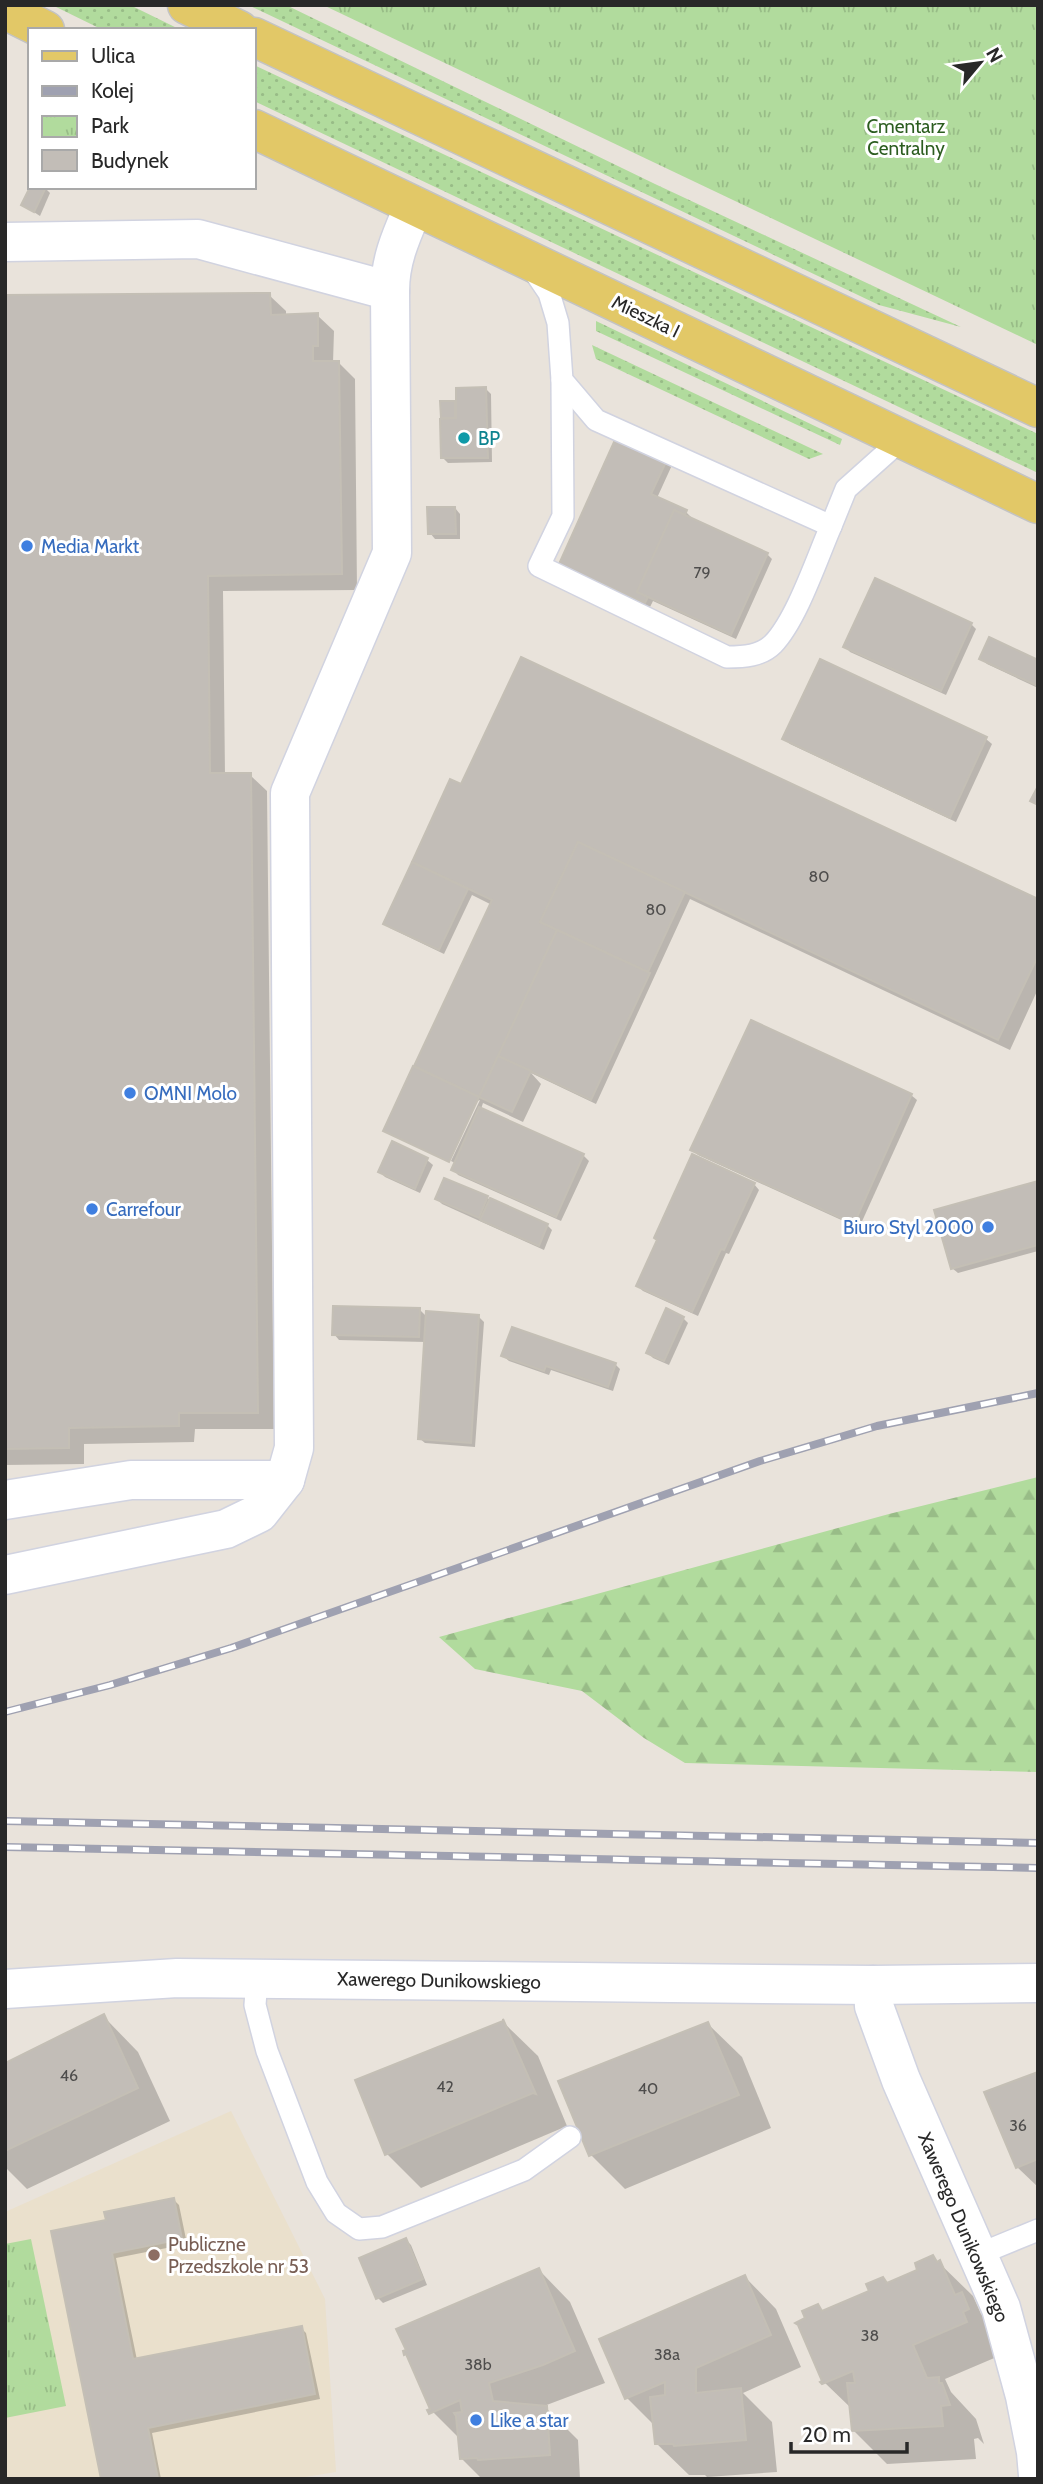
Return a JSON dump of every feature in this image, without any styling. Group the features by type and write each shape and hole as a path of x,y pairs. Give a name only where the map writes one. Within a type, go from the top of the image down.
{"main road":[{"path":"187,5 235,28"},
{"path":"5,10 41,28"},
{"path":"256,38 1038,408"},
{"name":"Mieszka I","path":"256,130 1038,504"}],"street":[{"path":"5,27 28,31"},
{"path":"5,1575 226,1529 259,1513 285,1480 294,1448 290,793 392,554 390,272 394,254 414,206"},
{"path":"5,242 198,239 390,291"},
{"path":"5,1500 131,1480 285,1480"},
{"name":"Xawerego Dunikowskiego","path":"5,1989 177,1978 873,1985 1038,1983"},
{"name":"Xawerego Dunikowskiego","path":"873,1985 874,2006 901,2080 1001,2308 1025,2396 1038,2475"}],"lane":[{"path":"525,258 549,293 558,323 562,380 563,516 539,566 727,657 751,656 772,645 792,615 846,489 902,439"},
{"path":"562,380 596,420 831,526"},
{"path":"257,1978 255,2006 267,2050 317,2182 335,2213 359,2229 382,2227 524,2170 570,2137"},
{"path":"977,2255 1038,2230"}],"shaded area":[{"name":"Publiczne Przedszkole nr 53","path":"231,2111 325,2299 336,2472 293,2479 5,2479 5,2212"}],"green space":[{"path":"52,5 130,5 177,28 99,28"},
{"path":"248,5 286,5 655,184 961,327 879,305"},
{"name":"Cmentarz Centralny","path":"323,5 1038,5 1038,345"},
{"path":"256,66 1038,434 1038,473 256,102"},
{"path":"596,321 842,439 840,445 596,331"},
{"path":"592,345 823,454 809,459 596,359"},
{"path":"1038,1477 1038,1772 685,1763 644,1738 582,1691 475,1669 439,1637 889,1514"},
{"path":"31,2239 66,2406 5,2418 5,2244"}],"building":[{"path":"29,189 45,189 34,212 21,205"},
{"name":"OMNI Molo","path":"270,293 271,315 318,313 318,346 313,346 313,361 339,361 342,574 208,576 210,773 251,773 258,1413 179,1413 179,1426 69,1428 69,1448 5,1449 5,295"},
{"name":"BP","path":"486,387 488,458 441,458 440,419 456,418 456,388"},
{"path":"440,401 455,401 455,418 441,418"},
{"path":"623,422 674,445 651,494 687,510 685,515 674,510 637,592 648,597 645,603 559,564"},
{"path":"427,507 455,507 456,534 428,534"},
{"path":"674,510 768,553 731,635 637,592"},
{"path":"875,578 972,623 941,691 843,647"},
{"path":"989,637 1038,660 1038,686 979,659"},
{"path":"521,657 1038,899 1038,956 998,1040 578,842 540,922 557,930 479,1097 414,1066 492,900 412,862 450,779 461,784"},
{"path":"820,659 987,737 950,818 782,739"},
{"path":"1038,786 1038,805 1030,801"},
{"path":"578,842 685,892 648,972 540,922"},
{"path":"412,862 468,889 439,950 383,924"},
{"path":"557,930 650,973 591,1100 498,1056"},
{"path":"751,1020 912,1094 854,1224 690,1150"},
{"path":"498,1056 531,1071 512,1112 479,1097"},
{"path":"413,1066 479,1097 449,1162 383,1131"},
{"path":"479,1107 584,1154 556,1217 451,1170"},
{"path":"392,1141 428,1158 415,1189 378,1172"},
{"path":"692,1154 755,1183 692,1312 636,1286 657,1240 654,1238"},
{"path":"444,1178 488,1196 479,1218 435,1199"},
{"name":"Biuro Styl 2000","path":"1038,1181 1038,1245 951,1269 934,1210"},
{"path":"490,1198 548,1224 539,1246 480,1220"},
{"path":"333,1306 420,1308 419,1337 332,1335"},
{"path":"666,1308 684,1317 664,1361 646,1353"},
{"path":"426,1311 479,1315 471,1443 418,1439"},
{"path":"512,1327 616,1363 608,1387 546,1366 544,1371 501,1356"},
{"path":"104,2014 138,2088 5,2151 5,2063"},
{"path":"503,2019 536,2094 385,2155 355,2080"},
{"path":"708,2022 739,2095 589,2156 558,2081"},
{"path":"1038,2072 1038,2159 1016,2168 984,2092"},
{"path":"174,2198 182,2239 112,2253 133,2359 302,2326 315,2394 148,2428 158,2479 101,2479 51,2231 106,2220 104,2212"},
{"path":"406,2238 423,2279 376,2299 359,2258"},
{"path":"933,2255 937,2262 940,2260 955,2295 962,2292 969,2309 963,2312 967,2322 913,2345 927,2378 939,2377 939,2383 942,2383 950,2405 941,2406 943,2426 852,2431 847,2383 855,2383 853,2371 822,2384 795,2323 805,2318 802,2311 818,2304 822,2311 869,2291 866,2284 883,2277 887,2283 917,2270 915,2263"},
{"path":"539,2268 575,2351 489,2383 493,2401 547,2406 550,2455 460,2459 454,2413 462,2412 460,2400 429,2414 427,2410 430,2409 406,2354 404,2355 403,2351 406,2350 396,2329"},
{"path":"745,2275 771,2335 696,2368 696,2393 741,2388 746,2440 674,2446 655,2444 650,2397 665,2395 665,2382 625,2399 599,2339"}],"railway":[{"path":"5,1712 110,1685 231,1648 760,1461 877,1426 1038,1393"},
{"path":"5,1821 1038,1843"},
{"path":"5,1847 1038,1868"}],"place":[{"name":"BP","path":"464,438"},
{"name":"Media Markt","path":"27,546"},
{"name":"OMNI Molo","path":"130,1093"},
{"name":"Carrefour","path":"92,1209"},
{"name":"Biuro Styl 2000","path":"988,1227"},
{"name":"Publiczne Przedszkole nr 53","path":"154,2255"},
{"name":"Like a star","path":"476,2420"}]}
